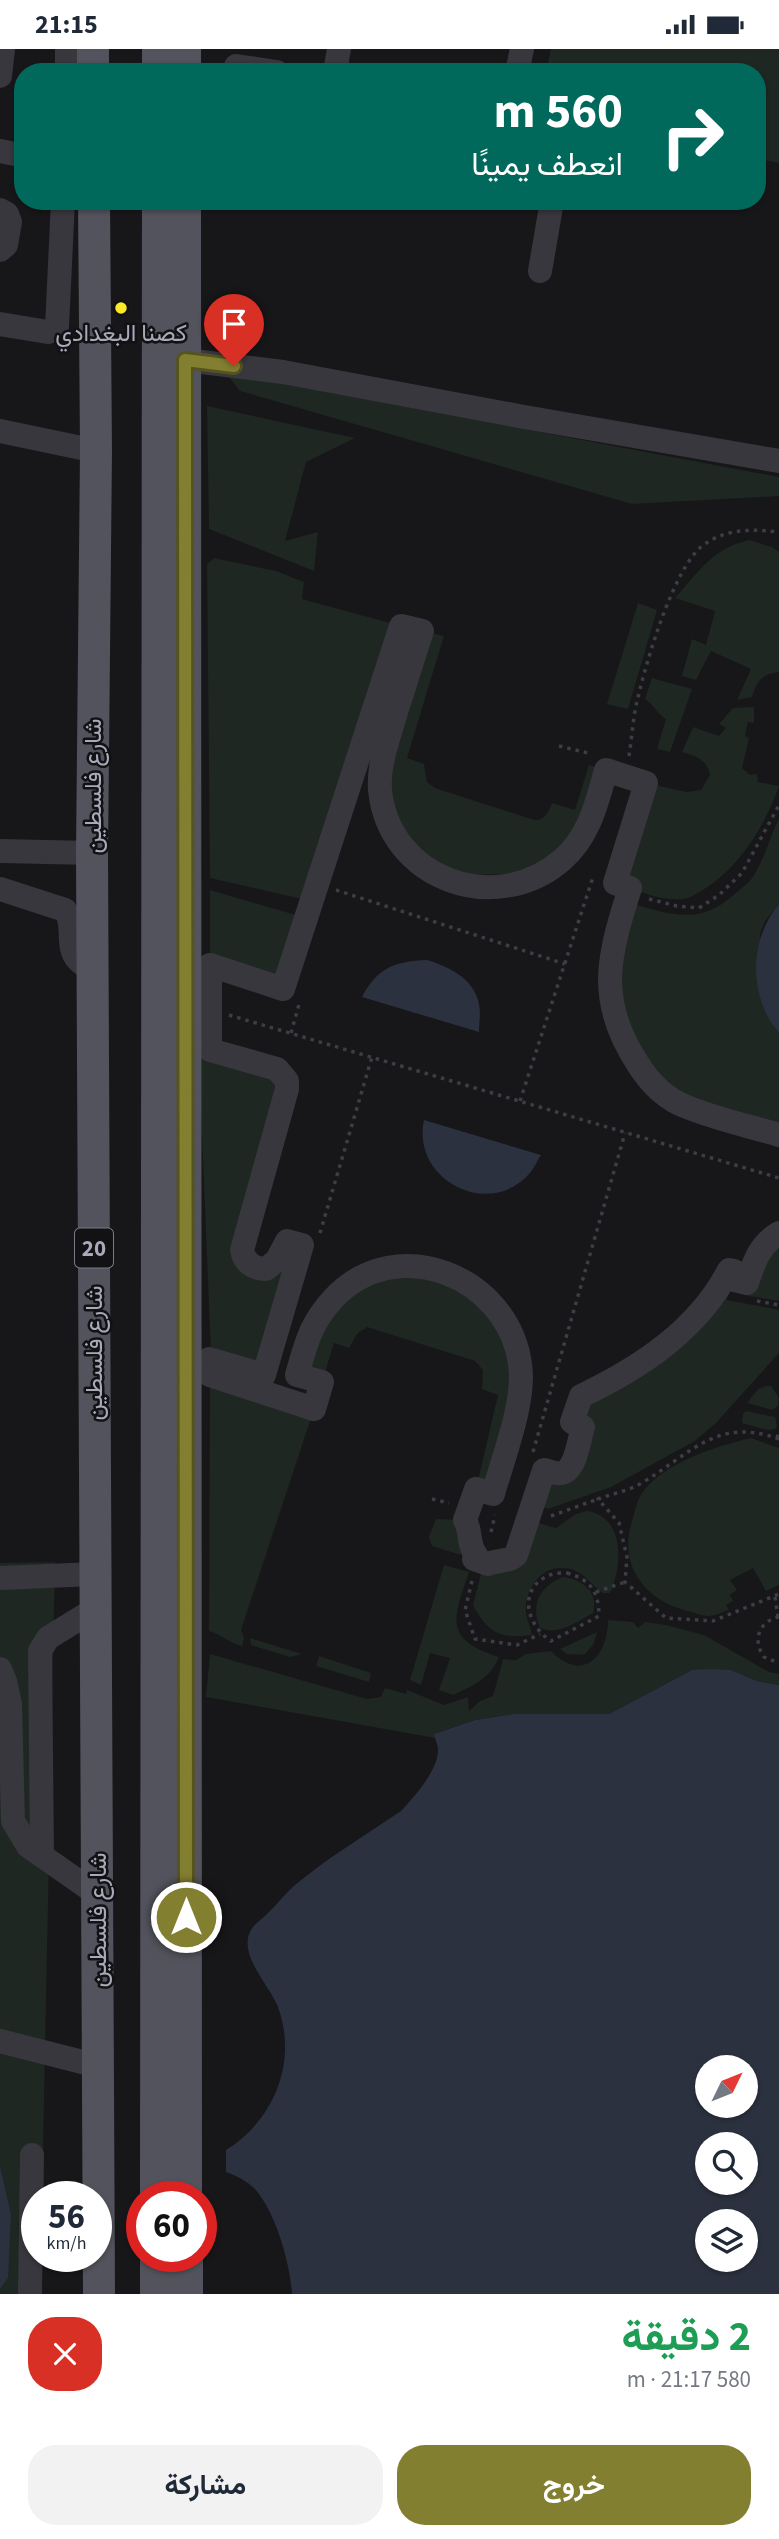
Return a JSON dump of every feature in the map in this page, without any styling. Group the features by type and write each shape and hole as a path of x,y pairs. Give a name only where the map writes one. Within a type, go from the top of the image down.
{"main road":[{"name":"شارع فلسطين","path":"94,210 96,451 92,853 99,2294"},
{"path":"156,2181 158,210"},
{"path":"185,210 186,978"},
{"path":"156,928 186,978 198,1017 187,2181"},
{"path":"156,1072 198,1017"},
{"path":"156,2272 156,2294"},
{"path":"187,2272 187,2294"}],"street":[{"path":"0,76 3,49"},
{"path":"0,210 7,214 10,222 6,245 0,250"},
{"path":"0,324 48,332 57,327 63,210"},
{"path":"540,271 550,210"},
{"path":"185,360 282,372 524,418 779,461"},
{"path":"0,431 96,451"},
{"path":"779,1135 685,1107 663,1094 642,1071 624,1042 612,1011 610,970 614,939 630,888 615,883 646,783 606,770 595,811 583,837 564,859 526,883 493,888 452,882 424,867 402,844 387,820 380,790 382,761 422,631 401,626 283,989 210,965 198,1017 210,1050 277,1069 287,1081 287,1090 242,1250 243,1256 253,1267 266,1269 277,1261 287,1241 302,1245 264,1375 209,1359 210,1375 314,1409 321,1382 297,1375 310,1329 344,1289 373,1273 406,1266 436,1269 469,1283 497,1308 508,1323 521,1367 520,1395 493,1494 476,1489 465,1520 470,1529 469,1542 476,1555 474,1559 488,1564 513,1558 544,1470 559,1474 565,1472 572,1463 583,1427 572,1422 581,1396 639,1366 679,1334 703,1307 729,1270 734,1271 730,1279 747,1283 754,1261 764,1244 779,1233"},
{"path":"0,851 92,853"},
{"path":"0,889 65,910 69,916 71,946 77,959 93,971"},
{"path":"0,1578 95,1574"},
{"path":"42,1856 40,1651 48,1638 95,1609"},
{"path":"0,1669 10,1704 13,1821 28,1846 98,1895"},
{"path":"0,2041 98,2066"},
{"path":"30,2294 32,2155"}],"path":[{"path":"559,746 592,754"},
{"path":"640,897 699,908 719,895 742,873 779,805"},
{"path":"334,889 565,964"},
{"path":"198,1017 625,1133 779,1178"},
{"path":"532,1454 625,1133"},
{"path":"625,1582 627,1557 619,1523 598,1499 638,1485 722,1433 745,1431 778,1438 779,1430"},
{"path":"567,1573 579,1576 596,1592 599,1616 551,1641 540,1635 533,1625 529,1605 532,1593 541,1581 551,1575 567,1573"},
{"path":"596,1592 625,1582"},
{"path":"625,1582 667,1618 713,1621 777,1595 778,1617 770,1619 760,1629 757,1642 764,1657 779,1664"}],"shaded area":[{"path":"551,49 779,49 779,163 766,161 766,63 548,63"},
{"path":"226,373 779,477 779,496 632,504 240,391"},
{"path":"207,406 355,438 306,462 285,541 318,532 314,571 209,529"},
{"path":"749,540 779,552 779,672 761,679 752,697 737,700 751,669 711,651 696,680 682,676 692,639 706,645 715,611 675,598 716,555"},
{"path":"214,558 276,571 304,582 302,599 401,626 311,901 210,878 207,564"},
{"path":"638,603 657,610 628,709 607,704"},
{"path":"422,631 444,636 407,758 424,764 427,782 435,788 534,820 546,815 552,803 575,810 589,765 606,770 595,811 543,874 437,875 383,806"},
{"path":"652,678 692,689 670,752 657,749 666,719 645,699"},
{"path":"754,707 754,723 748,722 745,736 749,738 742,768 750,775 757,774 758,782 779,786 758,831 739,858 716,881 684,899 658,897 615,883 646,783 687,792 701,790 710,775 709,770 700,759 682,752 693,727 719,736 726,728 719,724 733,708"},
{"path":"779,819 779,904 765,921 760,934 774,1027 779,1033 779,1135 685,1107 642,1071 609,970 626,902 684,915 697,914 722,904 752,878"},
{"path":"210,890 306,918 283,989 210,965"},
{"path":"201,1056 283,1075 242,1250 253,1267 287,1241 264,1375 211,1353 199,1063"},
{"path":"779,1233 779,1301 744,1295 747,1283"},
{"path":"449,1273 518,1352 493,1494 476,1489 498,1395 482,1389 483,1370 475,1361 367,1327 357,1334 349,1348 334,1343 322,1382 297,1375 310,1330 358,1280"},
{"path":"730,1279 727,1300 779,1310 779,1353 716,1423 695,1441 611,1487 548,1509 533,1505 559,1474 581,1396"},
{"path":"210,1375 314,1409 241,1630 244,1638 242,1646 209,1631"},
{"path":"771,1386 779,1398 778,1406 772,1410 747,1403 758,1389"},
{"path":"746,1411 775,1417 777,1426 767,1430 742,1423"},
{"path":"751,1438 779,1448 779,1585 766,1591 753,1568 730,1580 737,1590 730,1595 733,1601 726,1605 729,1610 706,1616 671,1605 646,1588 631,1564 629,1535 639,1499 651,1482 676,1465 707,1451"},
{"path":"587,1511 608,1522 618,1544 617,1569 610,1593 603,1593 573,1570 554,1569 538,1578 526,1603 532,1635 504,1635 490,1628 473,1605 481,1574 496,1560 528,1520 556,1528 576,1514"},
{"path":"436,1519 465,1520 474,1559 432,1546 429,1537"},
{"path":"55,1562 42,2181 21,2181 21,2272 40,2272 40,2294 0,2294 0,1563"},
{"path":"444,1565 469,1572 457,1614 457,1625 461,1634 468,1643 499,1657 486,1676 453,1695 439,1690 450,1658 430,1653 421,1685 410,1680"},
{"path":"563,1577 577,1581 587,1588 594,1599 593,1613 560,1629 540,1628 536,1611 539,1597 548,1585"},
{"path":"608,1620 633,1622 638,1628 645,1622 666,1625 704,1635 769,1672 779,1674 779,1685 757,1681 731,1670 692,1670 609,1714 514,1714 475,1720 434,1734 435,1738 206,1697 210,1654 367,1699 381,1697 385,1688 406,1694 407,1690 444,1705 468,1697 469,1711 480,1701 493,1696 503,1659 516,1660 526,1654 551,1651 573,1665 583,1665 591,1661 603,1645"},
{"path":"597,1632 593,1645 584,1655 567,1654 560,1649"},
{"path":"250,1638 302,1654 290,1657 251,1645"},
{"path":"319,1656 371,1673 369,1682 316,1666"}],"water":[{"path":"779,904 779,1033 762,1003 756,968 762,934"},
{"path":"427,960 452,970 472,987 480,1007 479,1032 362,997 374,979 388,968 405,962"},
{"path":"424,1120 541,1155 529,1174 512,1187 493,1193 474,1193 456,1186 441,1175 429,1160 423,1141"},
{"path":"692,1670 731,1670 757,1681 779,1685 779,2294 292,2294 285,2253 263,2199 252,2186 226,2172 226,2150 257,2123 269,2106 283,2069 283,2028 278,2007 251,1959 248,1939 251,1930 296,1884 401,1811 425,1782 434,1766 438,1750 434,1734 475,1720 514,1714 609,1714"},
{"path":"0,2166 11,2215 8,2278 0,2289"}],"place":[{"name":"كصنا البغدادي","path":"121,308"}],"route":[{"path":"186,1917 185,360 234,366"}]}
